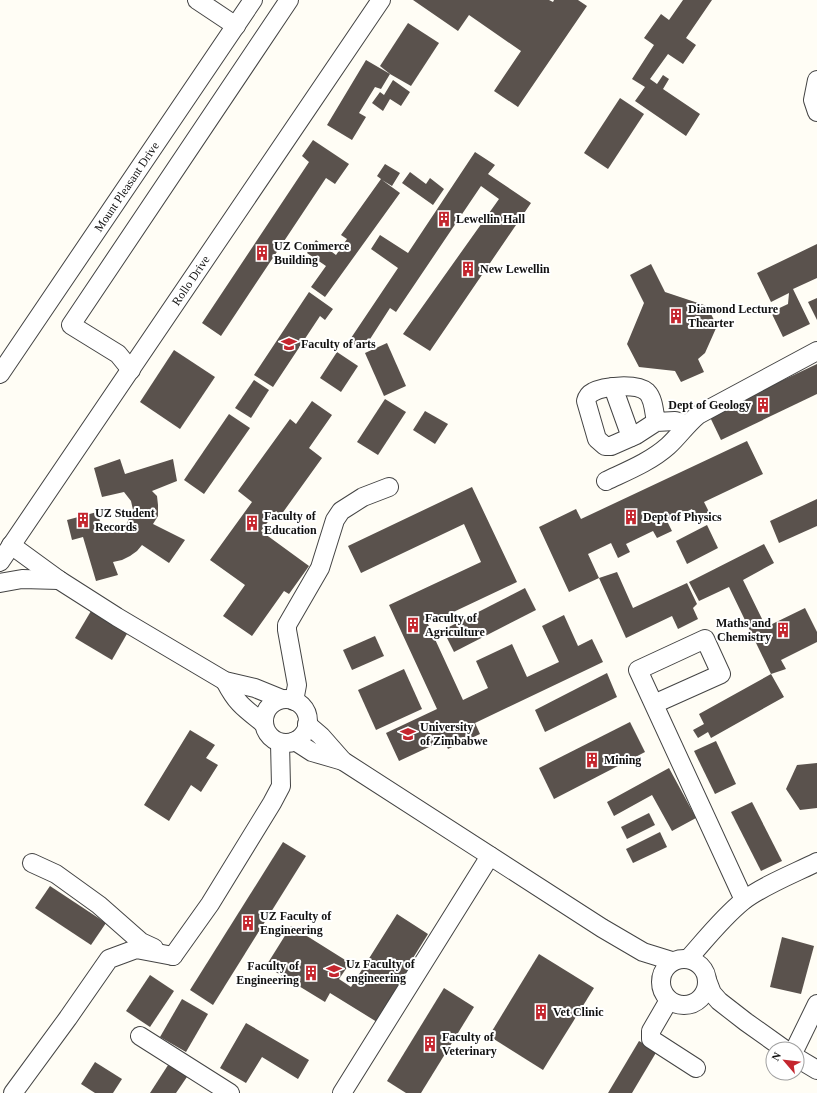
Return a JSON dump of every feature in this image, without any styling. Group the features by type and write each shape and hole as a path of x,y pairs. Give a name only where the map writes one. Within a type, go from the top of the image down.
{"street":[{"path":"197,0 236,26"},
{"name":"Mount Pleasant Drive","path":"0,374 253,0"},
{"path":"131,370 118,354 71,325 290,0"},
{"name":"Rollo Drive","path":"0,562 382,0"},
{"path":"817,80 813,100 817,112"},
{"path":"606,481 644,463 668,446 687,424 698,415 817,351"},
{"path":"656,422 652,401 646,391 640,388 631,386 601,388 587,396 586,401 597,439 605,446 611,446 631,437 656,422 675,421 687,424"},
{"path":"613,387 631,437"},
{"path":"288,700 296,685 287,625 320,568 334,520 341,511 363,497 389,487"},
{"path":"11,545 58,580 225,681 255,688 303,707 306,712 307,724 305,732 288,742"},
{"path":"0,583 22,579 58,580"},
{"path":"225,681 233,696 243,708 263,723"},
{"path":"288,700 274,702 264,715 263,723 269,736 272,739 288,742 312,752 343,761"},
{"path":"654,704 744,900"},
{"path":"307,724 321,736 343,761 602,928 643,952 680,960 695,961 701,966 712,993 719,1001 773,1041"},
{"path":"173,956 210,904 272,803 281,786 288,742"},
{"path":"342,1093 490,856"},
{"path":"32,863 56,874 99,905 141,942 173,956"},
{"path":"696,1068 651,1039 651,1031 665,994 660,980 662,972 666,966 680,960 744,900 758,891 816,867"},
{"path":"602,928 647,965 665,994 676,1004 683,1005 691,1004 698,1000 706,988 708,949 716,926"},
{"path":"13,1093 109,959 136,949 173,956"},
{"path":"691,1004 746,1022"},
{"path":"810,1037 817,1004"},
{"path":"140,1036 230,1093"},
{"path":"805,1063 817,1070"}],"building":[{"path":"413,0 549,0 553,2 554,0 578,0 587,6 518,107 494,91 521,51 469,15 458,31"},
{"path":"683,0 712,0 686,38 696,45 683,64 668,54 650,79 657,84 663,75 669,79 663,89 700,114 686,136 635,101 645,87 632,79 654,45 644,38 661,14 669,20"},
{"path":"408,23 439,43 411,86 390,74 380,66"},
{"path":"366,60 390,74 381,89 375,87 359,113 366,117 352,140 327,125"},
{"path":"393,80 410,92 401,106 390,99 383,111 372,103 380,92 384,95"},
{"path":"620,98 644,114 608,169 584,153"},
{"name":"UZ Commerce Building","path":"313,140 349,164 335,184 326,178 221,336 202,323 309,162 302,156"},
{"path":"475,152 495,165 488,174 531,203 430,351 403,334 499,199 481,186 396,312 390,308 363,350 349,341 398,268 371,249 380,235 408,253"},
{"path":"385,164 400,173 392,186 382,180 400,193 325,297 311,287 326,266 307,253 316,240 336,255 347,239 341,235 381,179 377,176"},
{"path":"410,172 426,184 430,178 444,189 433,205 402,183"},
{"path":"817,244 817,278 793,289 810,324 783,337 771,312 788,304 789,293 771,302 757,273"},
{"name":"Diamond Lecture Thearter","path":"651,264 665,292 707,306 717,326 705,353 698,359 704,372 681,382 675,371 639,367 627,344 644,303 630,275"},
{"path":"309,292 333,309 325,320 320,316 273,387 254,375"},
{"path":"817,298 817,320 808,302"},
{"path":"387,343 406,386 384,396 365,353"},
{"path":"174,350 215,377 180,429 140,402"},
{"path":"337,352 358,366 341,392 320,378"},
{"name":"Dept of Geology","path":"817,364 817,394 721,440 709,415"},
{"path":"254,380 269,390 251,418 235,408"},
{"path":"385,399 406,412 378,455 357,442"},
{"name":"Faculty of Education","path":"312,401 332,415 309,448 322,458 281,515 276,511 261,531 309,566 289,594 284,591 252,636 223,616 245,585 210,560 252,502 238,491 290,419 296,424"},
{"path":"425,411 448,424 435,444 413,430"},
{"path":"229,414 250,428 204,494 184,480"},
{"name":"Dept of Physics","path":"747,441 763,474 704,502 710,514 697,521 692,509 667,521 672,531 657,538 653,531 626,544 630,552 618,558 611,543 588,554 599,578 569,592 539,527 576,509 581,519"},
{"name":"UZ Student Records","path":"120,459 125,474 173,459 177,481 152,491 157,496 158,505 158,516 153,524 185,540 169,563 142,545 130,556 113,562 118,575 96,581 83,537 72,540 67,520 97,512 104,533 124,529 133,510 131,501 124,492 102,497 94,468"},
{"name":"Faculty of Agriculture","path":"472,487 517,582 428,624 463,700 488,688 476,661 512,644 527,677 559,662 542,626 564,615 578,646 592,639 603,662 475,723 480,734 448,749 444,740 399,761 386,733 437,709 389,605 481,562 464,524 361,573 348,546"},
{"path":"817,499 817,526 779,543 770,521"},
{"path":"707,525 718,548 687,564 676,541"},
{"name":"Maths and Chemistry","path":"764,544 774,563 743,580 766,627 805,608 817,632 817,642 781,660 786,669 771,674 729,587 699,601 689,582"},
{"path":"617,572 633,608 687,583 697,604 693,608 698,619 678,629 672,616 626,638 599,578"},
{"path":"525,588 536,610 454,652 443,630"},
{"path":"91,611 128,632 112,660 75,638"},
{"path":"375,636 384,656 352,670 343,650"},
{"path":"404,669 422,709 376,730 358,690"},
{"path":"607,673 617,697 545,732 535,710"},
{"path":"771,674 784,697 711,738 708,732 698,738 693,730 704,724 699,714"},
{"name":"Mining","path":"630,722 645,752 554,799 539,768"},
{"path":"190,730 215,745 206,758 218,765 201,792 191,785 169,821 144,805"},
{"path":"716,741 736,784 715,794 694,751"},
{"path":"817,763 817,808 800,810 786,789 797,765"},
{"path":"669,768 696,818 672,831 652,795 614,816 607,802"},
{"path":"752,802 782,861 761,871 731,812"},
{"path":"649,813 655,825 627,839 621,827"},
{"path":"660,832 667,847 633,863 626,849"},
{"name":"UZ Faculty of Engineering","path":"283,842 306,856 213,1005 190,990"},
{"path":"50,886 106,923 91,945 35,908"},
{"name":"Faculty of Engineering","path":"397,914 428,934 408,966 411,968 377,1022 330,993 325,1002 266,966 291,926 350,963 339,979 351,987"},
{"path":"782,937 814,946 801,994 770,987"},
{"name":"Vet Clinic","path":"539,954 594,988 543,1070 489,1036"},
{"path":"150,975 174,991 150,1027 126,1011"},
{"name":"Faculty of Veterinary","path":"444,988 474,1007 421,1093 406,1093 387,1081"},
{"path":"182,999 208,1014 186,1052 160,1037"},
{"path":"246,1023 309,1060 298,1079 262,1057 246,1083 220,1068"},
{"path":"639,1041 657,1051 632,1093 608,1093"},
{"path":"95,1062 122,1079 113,1093 95,1093 81,1084"},
{"path":"170,1062 189,1074 176,1093 150,1093"}],"place":[{"name":"Lewellin Hall","path":"444,219"},
{"name":"UZ Commerce Building","path":"262,253"},
{"name":"New Lewellin","path":"468,269"},
{"name":"Diamond Lecture Thearter","path":"676,316"},
{"name":"Faculty of arts","path":"289,344"},
{"name":"Dept of Geology","path":"763,405"},
{"name":"Dept of Physics","path":"631,517"},
{"name":"UZ Student Records","path":"83,520"},
{"name":"Faculty of Education","path":"252,523"},
{"name":"Faculty of Agriculture","path":"413,625"},
{"name":"Maths and Chemistry","path":"783,630"},
{"name":"University of Zimbabwe","path":"408,734"},
{"name":"Mining","path":"592,760"},
{"name":"UZ Faculty of Engineering","path":"248,923"},
{"name":"Uz Faculty of engineering","path":"334,971"},
{"name":"Faculty of Engineering","path":"311,973"},
{"name":"Vet Clinic","path":"541,1012"},
{"name":"Faculty of Veterinary","path":"430,1044"}]}
